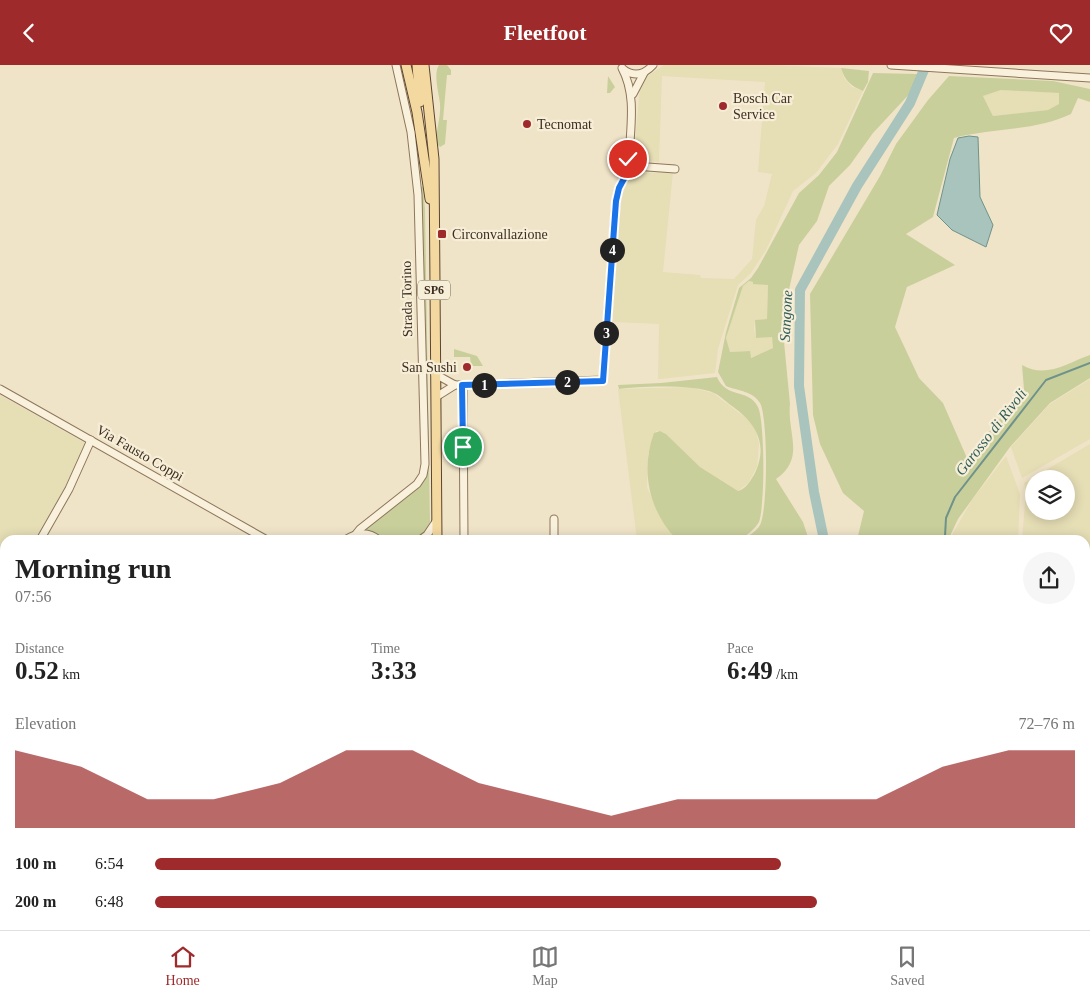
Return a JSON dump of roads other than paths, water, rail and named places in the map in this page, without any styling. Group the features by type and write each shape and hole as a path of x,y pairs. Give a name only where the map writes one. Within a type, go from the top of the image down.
{"main road":[{"name":"SP6","path":"406,65 417,112 427,189 432,206"},
{"name":"Strada Torino","path":"416,65 432,206"},
{"name":"Strada Torino","path":"424,65 434,159 432,206 437,535"}],"street":[{"name":"Strada Torino","path":"356,534 417,484 423,475 425,464 418,195 411,132 396,65"},
{"path":"632,97 645,72 653,65"},
{"path":"891,65 1090,78"},
{"path":"620,66 634,74 645,72"},
{"path":"436,397 459,385 603,381 616,201 619,188 630,165 632,97 628,79 620,66"},
{"path":"630,165 675,169"},
{"path":"435,374 459,385"},
{"path":"459,385 464,535"},
{"name":"Via Fausto Coppi","path":"0,389 258,535"},
{"path":"43,535 69,489 91,440"},
{"path":"427,535 437,519"},
{"path":"554,519 554,535"},
{"path":"356,534 370,535"}],"water":[{"path":"978,137 980,197 993,225 986,247 952,230 937,215 950,159 958,138"}],"waterway":[{"name":"Sangone","path":"823,535 814,492 799,386 800,290 857,186 910,103 926,65"},
{"name":"Garosso di Rivoli","path":"945,535 946,518 955,497 1046,380 1090,363"}],"place":[{"name":"Bosch Car Service","path":"723,106"},
{"name":"Tecnomat","path":"527,124"},
{"name":"Circonvallazione","path":"442,234"},
{"name":"San Sushi","path":"467,367"}]}
